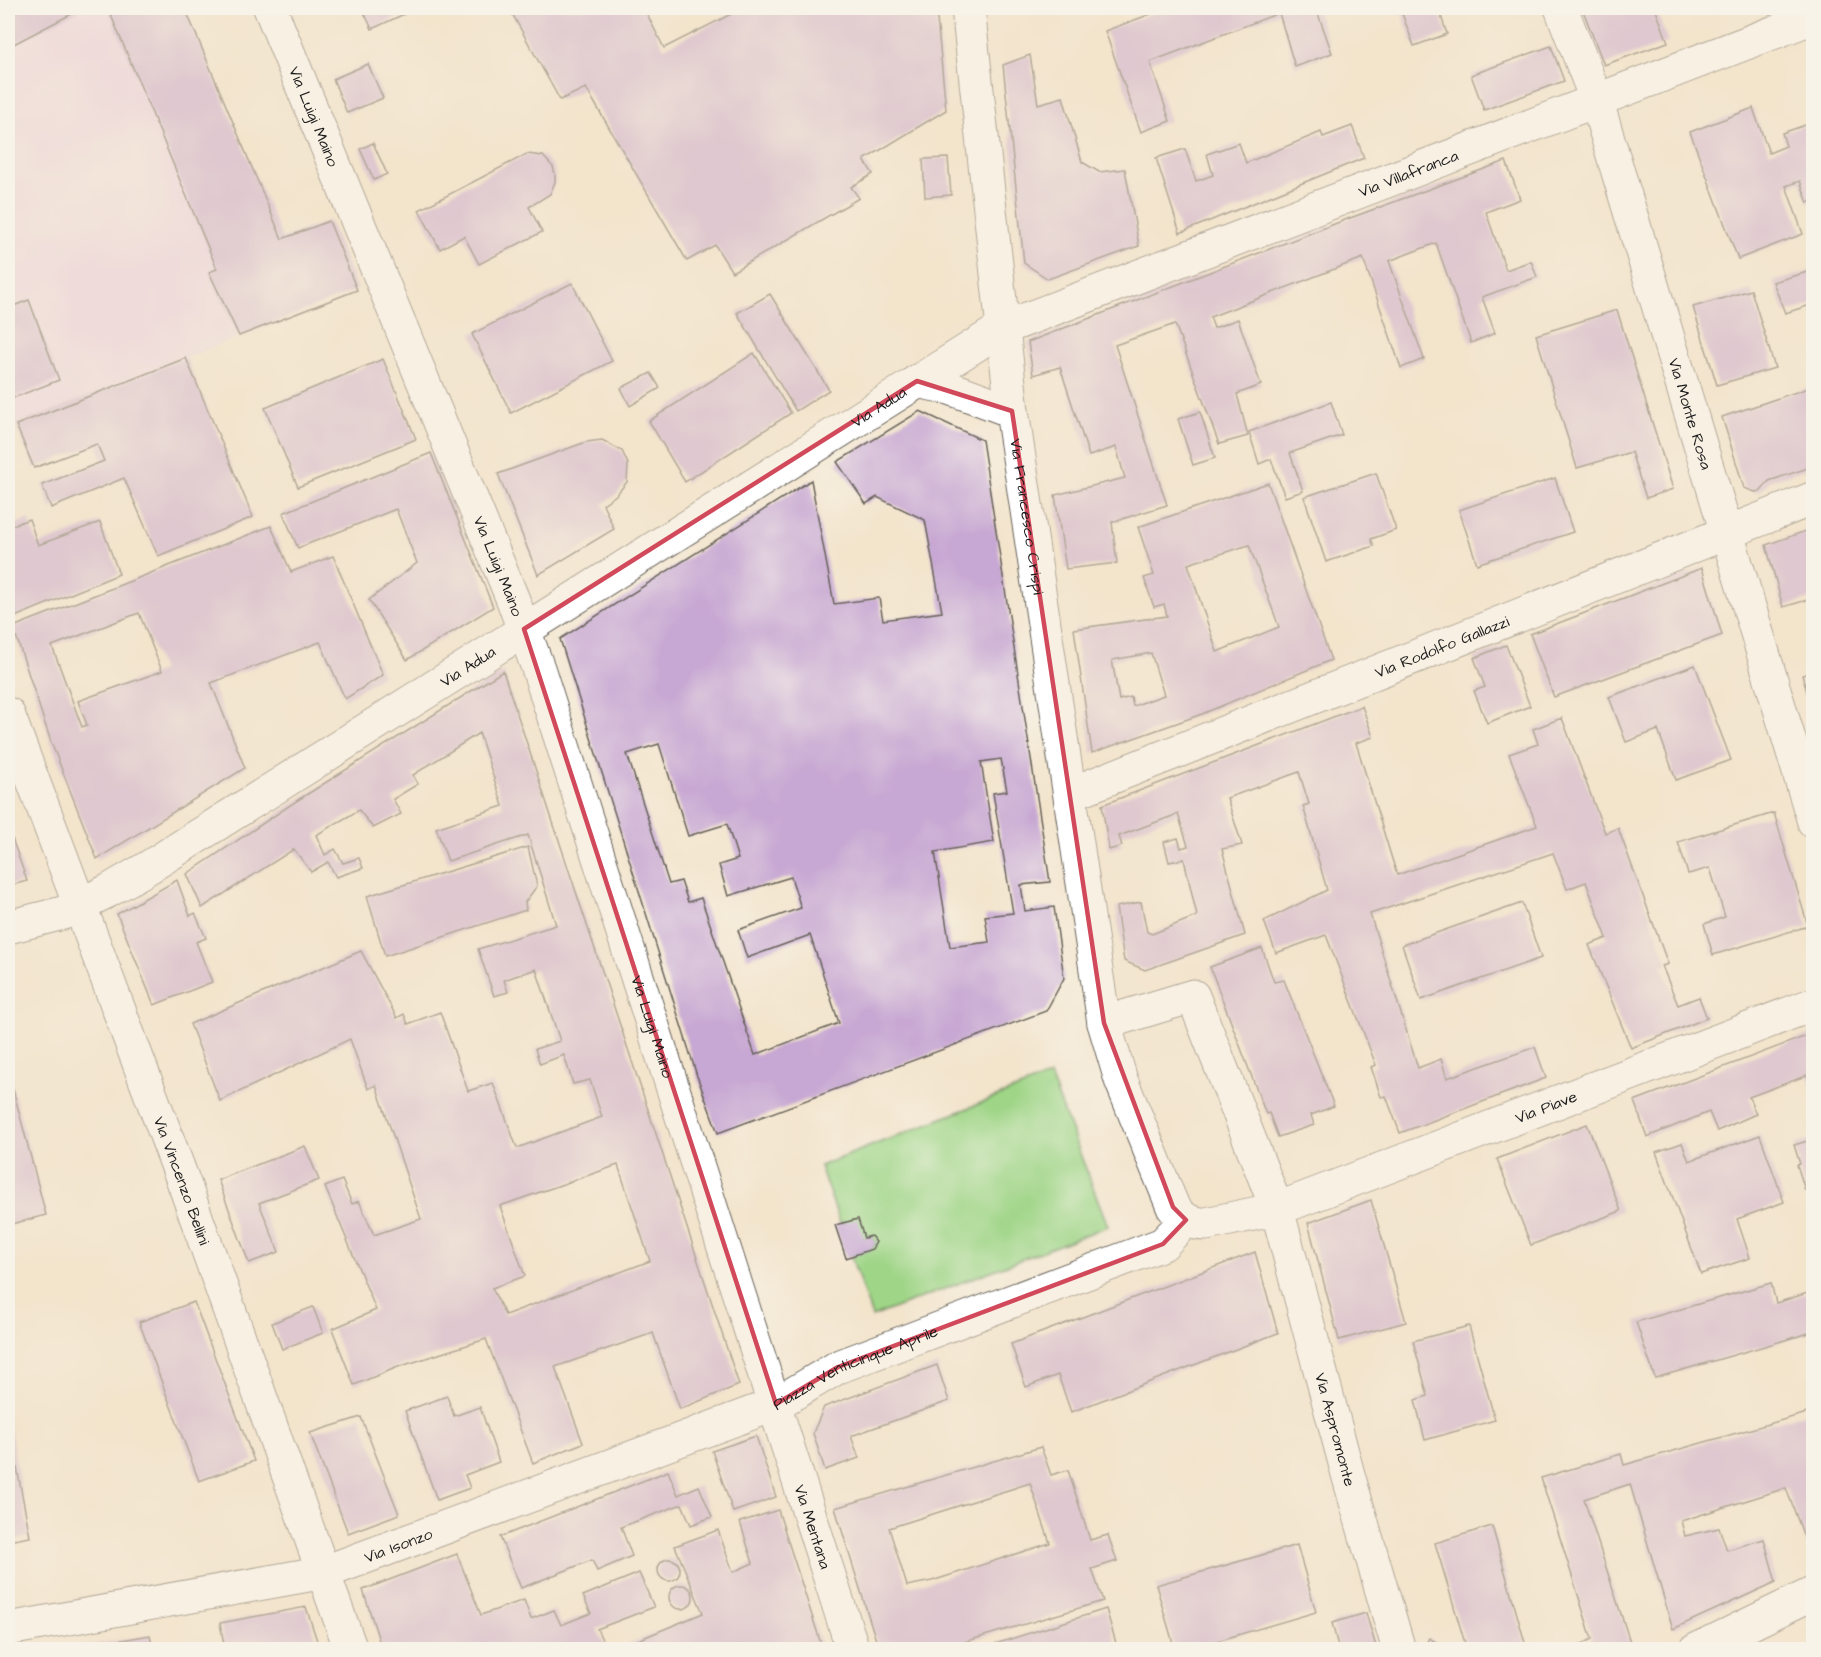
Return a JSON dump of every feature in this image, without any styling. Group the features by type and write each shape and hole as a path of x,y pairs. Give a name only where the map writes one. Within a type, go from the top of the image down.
{"street":[{"name":"Via Luigi Maino","path":"270,8 524,629 689,1140"},
{"name":"Via Francesco Crispi","path":"968,8 1001,329 1104,1023"},
{"name":"Via Monte Rosa","path":"1561,8 1596,99 1814,822"},
{"name":"Via Villafranca","path":"1001,329 1814,17"},
{"name":"Via Adua","path":"8,927 63,913 149,867 1001,329"},
{"name":"Via Adua","path":"917,381 950,388 1012,411"},
{"name":"Via Rodolfo Gallazzi","path":"1070,794 1814,498"},
{"name":"Via Vincenzo Bellini","path":"8,714 78,906 186,1186 326,1572 351,1650"},
{"name":"Via Aspromonte","path":"1104,1023 1192,996 1277,1209 1343,1455 1399,1650"},
{"name":"Via Piave","path":"1277,1209 1814,1004"},
{"path":"1104,1023 1122,1080 1173,1207 1186,1220 1206,1224 1277,1209"},
{"name":"Piazza Venticinque Aprile","path":"689,1140 776,1404 838,1367 1163,1244 1186,1220"},
{"name":"Via Isonzo","path":"8,1629 326,1572 776,1404"},
{"name":"Via Mentana","path":"776,1404 853,1650"},
{"path":"1696,1650 1814,1593"}],"highlighted area":[{"path":"917,381 996,404 1012,411 1104,1023 1173,1207 1186,1220 1163,1244 838,1367 776,1404 524,629"}],"shaded area":[{"path":"8,8 185,8 282,238 329,221 357,290 8,428"}],"green space":[{"path":"1050,1076 1108,1226 872,1317 851,1256 872,1249 876,1242 871,1236 864,1238 843,1222 840,1223 820,1166"}],"building":[{"path":"8,8 83,8 8,47"},
{"path":"108,8 185,8 282,239 329,221 357,290 239,336 209,272 217,269"},
{"path":"362,8 417,8 372,29"},
{"path":"509,8 644,8 664,48 743,8 936,8 946,110 864,160 873,174 851,187 859,198 732,272 715,245 687,261 586,88 560,100"},
{"path":"1167,8 1316,8 1332,53 1295,67 1279,13 1150,62 1170,121 1141,132 1105,31"},
{"path":"1400,8 1452,8 1440,13 1447,34 1414,46"},
{"path":"1582,8 1655,8 1668,42 1604,65"},
{"path":"1551,46 1564,81 1484,110 1471,75"},
{"path":"1030,55 1038,104 1063,97 1082,162 1099,172 1125,169 1139,246 1048,279 1024,263 1003,65"},
{"path":"368,64 383,98 347,113 333,79"},
{"path":"1753,108 1769,153 1786,146 1782,133 1814,122 1814,200 1808,203 1800,181 1786,186 1803,234 1738,259 1690,132"},
{"path":"1352,126 1364,158 1180,233 1156,158 1185,149 1196,181 1213,175 1207,154 1239,143 1246,163 1321,132 1323,137"},
{"path":"373,143 387,174 374,180 360,149"},
{"path":"527,154 543,156 553,167 555,174 555,182 550,194 529,207 542,232 479,264 464,236 440,249 419,210"},
{"path":"948,158 951,195 925,197 923,159"},
{"path":"1506,161 1520,199 1486,212 1506,270 1531,261 1537,277 1482,297 1495,333 1471,343 1436,243 1389,261 1424,359 1401,368 1363,258 1210,317 1214,328 1238,319 1261,385 1237,394 1248,436 1219,444 1175,324 1115,345 1167,505 1112,522 1117,563 1066,569 1055,495 1125,478 1116,447 1089,456 1060,367 1033,375 1028,342 1350,218"},
{"path":"1814,270 1814,304 1785,313 1773,282"},
{"path":"572,283 612,361 511,413 472,334"},
{"path":"1751,290 1775,368 1717,385 1693,307"},
{"path":"770,294 829,390 796,411 737,313"},
{"path":"29,300 59,380 8,400 8,308"},
{"path":"1617,310 1673,489 1646,498 1631,452 1577,468 1536,335"},
{"path":"754,353 791,413 685,482 649,421"},
{"path":"186,358 253,517 158,556 124,478 51,508 42,485 104,461 97,444 34,468 16,425"},
{"path":"383,359 416,439 298,487 265,408"},
{"path":"651,373 660,388 630,406 621,388"},
{"path":"1814,386 1814,466 1769,481 1761,491 1755,492 1744,488 1722,417"},
{"path":"1331,402 1342,435 1290,453 1303,491 1285,497 1271,459 1259,464 1249,432"},
{"path":"920,411 982,440 1050,882 1021,885 1025,911 1054,907 1064,978 1046,1011 718,1133 697,1076 560,639 811,480 834,604 879,598 883,620 942,612 925,520 877,497 866,504 837,462","holes":["659,744 688,836 727,824 738,859 719,865 728,896 791,877 801,908 738,930 747,958 810,935 839,1023 755,1055 701,898 688,902 681,881 669,884 627,754","1001,759 1007,791 993,793 1013,913 985,916 989,942 950,947 935,852 994,842 981,762"]},
{"path":"1200,412 1215,458 1193,465 1178,419"},
{"path":"602,440 622,451 628,464 627,482 616,495 603,504 614,529 538,575 498,474 586,442"},
{"path":"431,453 493,607 407,660 369,600 417,563 396,509 298,548 283,513"},
{"path":"1376,473 1396,530 1371,539 1374,546 1326,562 1304,497"},
{"path":"1555,478 1573,532 1477,564 1459,510"},
{"path":"1268,483 1331,660 1202,714 1092,753 1074,629 1167,616 1164,604 1154,607 1144,578 1154,575 1138,527","holes":["1249,545 1279,627 1217,652 1188,564","1151,653 1164,695 1133,706 1131,697 1119,700 1112,660"]},
{"path":"29,519 38,545 100,522 119,574 8,620 8,527"},
{"path":"271,526 291,572 333,556 383,675 345,699 320,642 211,683 245,768 97,859 51,742 13,627","holes":["139,613 162,671 78,701 87,725 82,727 52,646"]},
{"path":"1814,528 1814,598 1783,607 1766,545"},
{"path":"1702,568 1722,635 1554,697 1530,634"},
{"path":"1506,645 1530,706 1487,723 1474,691 1485,687 1474,658"},
{"path":"1695,665 1731,760 1676,780 1658,730 1626,742 1609,697"},
{"path":"503,671 739,1385 680,1409 653,1333 555,1367 583,1443 533,1463 486,1339 398,1367 354,1385 332,1329 376,1310 325,1187 342,1180 352,1204 359,1201 374,1235 421,1219 376,1085 368,1089 350,1039 220,1101 190,1024 361,951 397,1018 404,1014 408,1024 440,1012 468,1091 493,1083 517,1148 602,1117 590,1080 573,1084 564,1055 540,1064 535,1049 560,1041 536,969 504,980 508,992 494,996 478,949 556,925 528,835 448,861 436,828 503,806 479,733 413,775 418,784 393,799 401,814 373,828 359,810 316,835 325,855 335,849 343,863 359,858 363,868 336,877 328,862 311,872 294,849 202,908 187,874 298,800","holes":["618,1165 650,1261 505,1315 492,1288 525,1276 500,1206"]},
{"path":"1814,672 1814,711 1813,712 1802,675"},
{"path":"1362,706 1373,737 1356,743 1397,875 1537,826 1509,754 1538,744 1533,729 1562,718 1605,833 1618,828 1668,964 1662,966 1678,1005 1699,997 1707,1018 1631,1048 1589,945 1607,938 1586,882 1567,889 1553,853 1370,914 1418,1068 1441,1059 1447,1078 1535,1047 1546,1078 1400,1133 1386,1096 1381,1097 1371,1067 1376,1065 1326,935 1276,953 1264,921 1327,890 1303,806 1309,804 1299,772 1227,798 1242,845 1222,849 1245,935 1145,970 1124,961 1116,907 1141,902 1147,932 1152,934 1197,916 1184,859 1169,862 1164,842 1178,838 1181,848 1188,846 1178,814 1119,836 1122,846 1109,850 1102,805"},
{"path":"1774,813 1808,926 1713,955 1704,924 1725,917 1710,868 1688,874 1678,842"},
{"path":"8,827 27,881 8,886"},
{"path":"528,847 537,886 525,902 526,910 385,956 367,896"},
{"path":"177,880 190,916 195,913 206,938 196,942 212,982 154,1005 117,914"},
{"path":"1522,903 1541,958 1421,1000 1402,945"},
{"path":"1262,948 1274,982 1284,980 1334,1106 1311,1115 1314,1125 1278,1137 1269,1113 1266,1114 1210,967"},
{"path":"1814,1033 1814,1089 1808,1075 1749,1097 1756,1114 1717,1131 1709,1112 1647,1137 1634,1101"},
{"path":"8,1070 46,1215 8,1225"},
{"path":"1587,1124 1621,1211 1531,1245 1497,1159"},
{"path":"1760,1135 1784,1202 1737,1219 1750,1258 1701,1274 1656,1152 1682,1143 1689,1161"},
{"path":"1814,1139 1813,1203 1808,1188 1805,1190 1797,1165 1800,1164 1794,1145"},
{"path":"305,1146 319,1180 259,1203 279,1252 249,1263 218,1180"},
{"path":"1371,1200 1406,1322 1339,1340 1308,1223"},
{"path":"858,1219 864,1238 871,1236 876,1242 872,1249 846,1258 835,1225"},
{"path":"1255,1252 1278,1333 1071,1412 1058,1375 1026,1387 1011,1344"},
{"path":"1771,1283 1776,1303 1814,1291 1814,1347 1809,1333 1655,1378 1636,1322"},
{"path":"194,1302 254,1461 199,1481 139,1322"},
{"path":"313,1307 323,1333 282,1349 272,1323"},
{"path":"1469,1326 1495,1420 1425,1440 1415,1400 1428,1396 1413,1341"},
{"path":"937,1365 949,1401 851,1436 859,1458 825,1470 813,1433 824,1407"},
{"path":"447,1396 454,1416 480,1407 499,1462 465,1475 470,1488 437,1500 405,1411"},
{"path":"1814,1411 1814,1564 1786,1488 1681,1521 1685,1536 1719,1528 1727,1550 1764,1539 1776,1582 1673,1629 1630,1484 1584,1499 1632,1648 1571,1650 1592,1639 1541,1478 1621,1454 1624,1465"},
{"path":"361,1417 399,1514 348,1533 310,1433"},
{"path":"8,1420 30,1537 8,1541"},
{"path":"756,1436 776,1497 733,1512 712,1451"},
{"path":"1041,1447 1051,1475 1068,1470 1090,1540 1108,1535 1117,1561 1092,1569 1103,1601 937,1650 879,1650 835,1508","holes":["1030,1483 1050,1543 932,1581 907,1586 889,1528"]},
{"path":"668,1471 678,1495 699,1486 712,1517 691,1525 682,1504 621,1527 632,1556 597,1571 592,1560 521,1588 500,1537"},
{"path":"778,1510 823,1650 614,1650 703,1613 675,1546 718,1530 733,1572 753,1563 740,1522"},
{"path":"1492,1526 1527,1650 1467,1650 1435,1543"},
{"path":"1297,1545 1316,1612 1186,1650 1175,1650 1156,1585"},
{"path":"457,1554 481,1615 524,1600 531,1619 554,1610 561,1625 591,1613 583,1596 639,1573 654,1607 597,1629 607,1650 382,1650 363,1590"},
{"path":"669,1559 677,1562 680,1570 677,1578 669,1581 661,1578 658,1570 661,1562"},
{"path":"681,1585 689,1589 693,1597 689,1605 681,1609 673,1605 669,1597 673,1589"},
{"path":"306,1607 320,1650 225,1650 220,1623"},
{"path":"1106,1609 1118,1650 979,1649"},
{"path":"1366,1613 1377,1650 1339,1650 1332,1623"},
{"path":"150,1635 153,1650 76,1650 76,1648"},
{"path":"1429,1638 1450,1650 1422,1650"}]}
